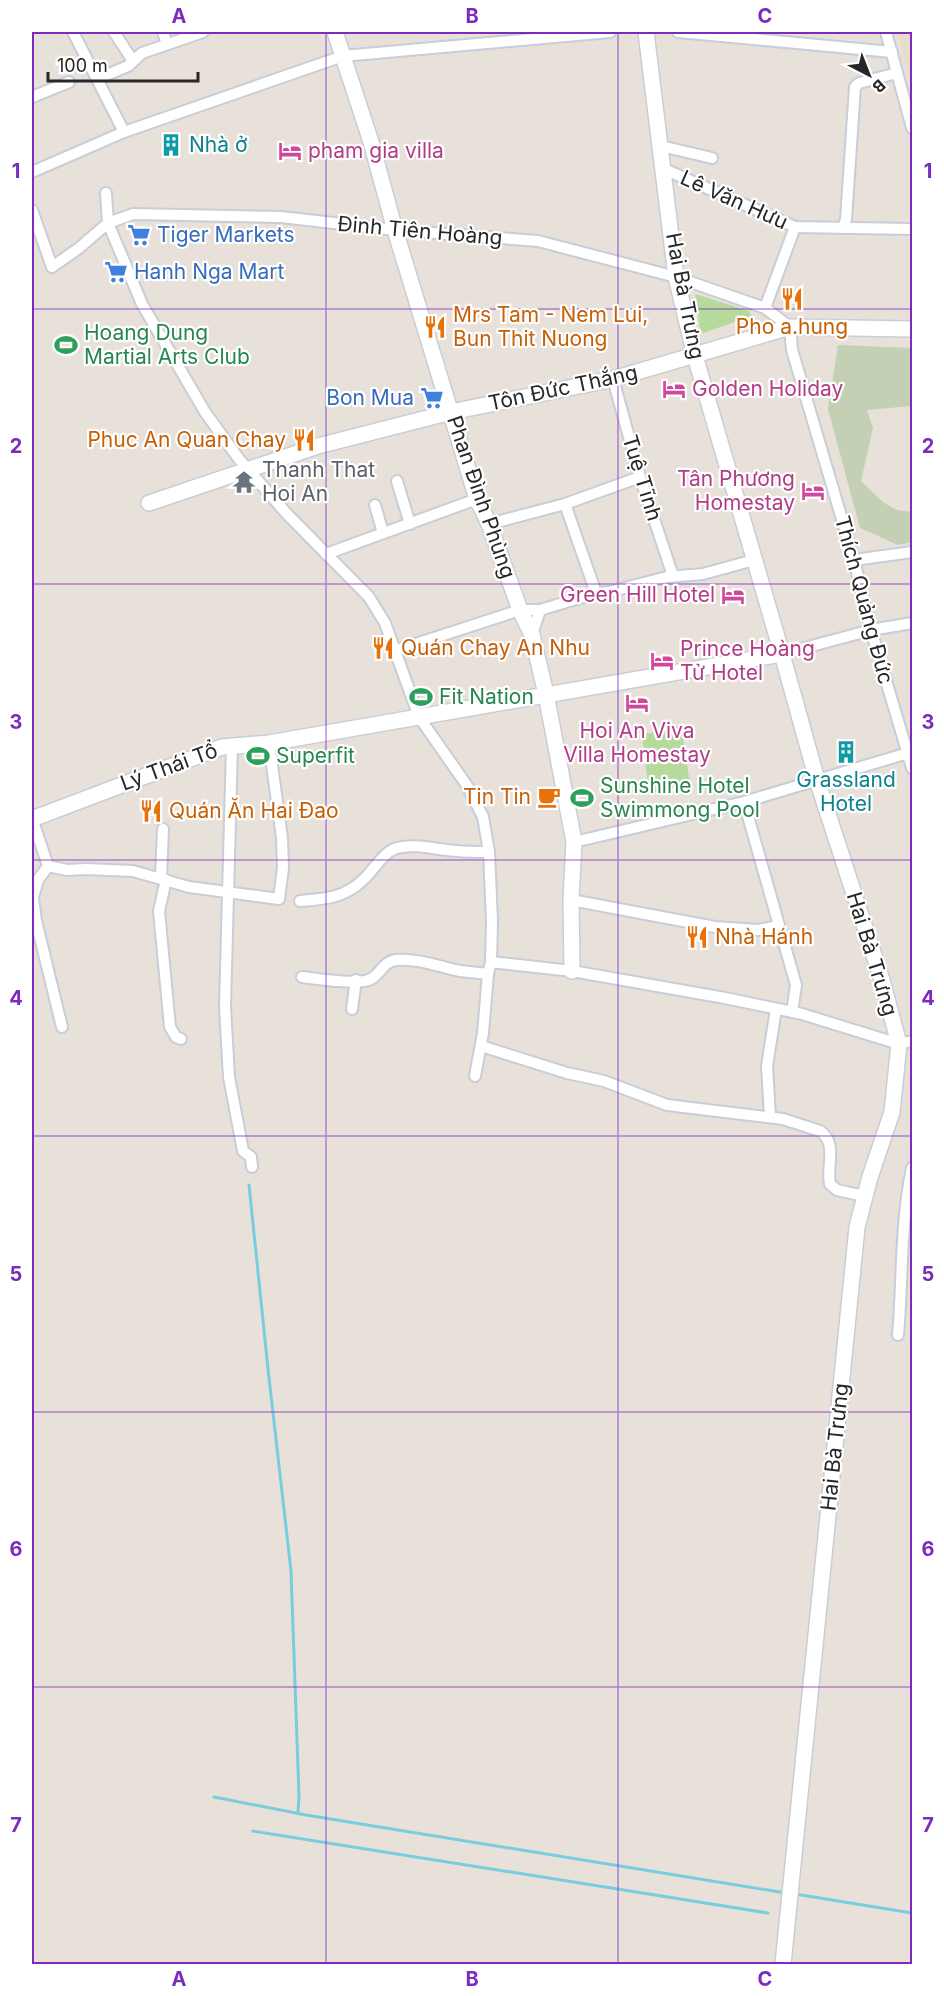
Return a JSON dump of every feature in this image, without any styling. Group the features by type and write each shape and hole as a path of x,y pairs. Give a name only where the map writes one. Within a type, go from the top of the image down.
{"street":[{"path":"73,32 124,132"},
{"path":"114,32 133,60"},
{"path":"163,32 167,44"},
{"path":"97,79 128,66 142,53 203,32"},
{"name":"Phan Đình Phùng","path":"335,32 371,142 395,230 477,499 532,635 546,694 574,842 571,900 572,971"},
{"path":"32,172 124,132 343,56 610,32"},
{"name":"Hai Bà Trưng","path":"646,32 676,277 694,356 817,780 882,980 906,1043 892,1112 856,1227 783,1965"},
{"path":"678,32 892,52"},
{"path":"886,32 912,128"},
{"path":"843,228 846,219 852,155 855,87 858,83 897,73"},
{"path":"32,97 69,82"},
{"name":"Lê Văn Hưu","path":"661,146 712,158"},
{"name":"Lê Văn Hưu","path":"664,169 795,227 912,230"},
{"path":"106,194 108,223 142,304 205,411 231,449 249,470 369,597 385,623 419,717 468,787 483,817 489,852 491,962 475,1076"},
{"name":"Đinh Tiên Hoàng","path":"32,210 52,267 108,223 133,214 282,217 395,230 538,241 676,277 765,308 790,327"},
{"path":"765,308 795,227"},
{"name":"Tôn Đức Thắng","path":"149,503 318,446 451,412 613,379 790,327 912,329"},
{"name":"Thích Quảng Đức","path":"790,327 792,350 912,768"},
{"name":"Tuệ Tĩnh","path":"613,379 640,477 673,576"},
{"path":"489,524 565,504 640,477"},
{"path":"397,481 410,524"},
{"path":"326,554 477,499"},
{"path":"565,504 596,593"},
{"path":"375,505 383,533"},
{"path":"854,560 912,552"},
{"path":"394,651 520,610 540,610 596,593 609,592 673,576 704,574 754,561"},
{"path":"532,635 540,610"},
{"name":"Lý Thái Tổ","path":"32,818 232,745 269,743 782,654 871,630 912,623"},
{"path":"48,866 66,870 133,871 189,887 279,899 283,868 282,838 269,743"},
{"path":"232,745 225,1007 229,1077 243,1150 250,1158 252,1167"},
{"path":"574,842 744,802 908,753"},
{"path":"744,802 796,985 792,1012"},
{"path":"32,818 48,866"},
{"path":"163,829 160,928 170,1027 176,1037 181,1039"},
{"path":"300,901 333,898 347,891 363,881 384,857 396,848 413,846 489,852"},
{"path":"48,866 38,880 33,897 36,921 62,1027"},
{"path":"571,900 715,927 758,930 778,926"},
{"path":"302,977 328,981 372,979 390,962 400,960 488,974"},
{"path":"491,962 572,971 792,1012 906,1043"},
{"path":"352,1009 357,980"},
{"path":"770,1117 767,1066 776,1009"},
{"path":"481,1046 567,1073 604,1081 667,1105 783,1119 819,1131 825,1134 829,1146 830,1184 837,1190 864,1196"},
{"path":"898,1335 904,1217 912,1168"}],"shaded area":[{"path":"897,32 912,32 912,87"}],"green space":[{"path":"695,294 749,311 752,316 703,333 700,330"},
{"path":"838,345 912,348 912,406 867,410 873,428 861,481 890,507 912,511 912,542 898,545 860,528 828,409"},
{"path":"681,725 690,784 649,794 642,735"}],"waterway":[{"path":"249,1185 291,1571 298,1812"},
{"path":"214,1797 306,1815 786,1893"},
{"path":"253,1831 768,1913"},
{"path":"795,1894 912,1913"}],"place":[{"name":"Nhà ở","path":"171,145"},
{"name":"pham gia villa","path":"290,151"},
{"name":"Tiger Markets","path":"139,235"},
{"name":"Hanh Nga Mart","path":"116,272"},
{"name":"Pho a.hung","path":"792,299"},
{"name":"Mrs Tam - Nem Lui, Bun Thit Nuong","path":"435,327"},
{"name":"Hoang Dung Martial Arts Club","path":"66,345"},
{"name":"Golden Holiday","path":"674,389"},
{"name":"Bon Mua","path":"432,398"},
{"name":"Phuc An Quan Chay","path":"304,440"},
{"name":"Thanh That Hoi An","path":"244,482"},
{"name":"Tân Phương Homestay","path":"813,491"},
{"name":"Green Hill Hotel","path":"733,595"},
{"name":"Quán Chay An Nhu","path":"383,648"},
{"name":"Prince Hoàng Tử Hotel","path":"662,661"},
{"name":"Fit Nation","path":"421,697"},
{"name":"Hoi An Viva Villa Homestay","path":"637,703"},
{"name":"Grassland Hotel","path":"846,752"},
{"name":"Superfit","path":"258,756"},
{"name":"Tin Tin","path":"549,797"},
{"name":"Sunshine Hotel Swimmong Pool","path":"582,798"},
{"name":"Quán Ăn Hai Ðao","path":"151,811"},
{"name":"Nhà Hánh","path":"697,937"}]}
